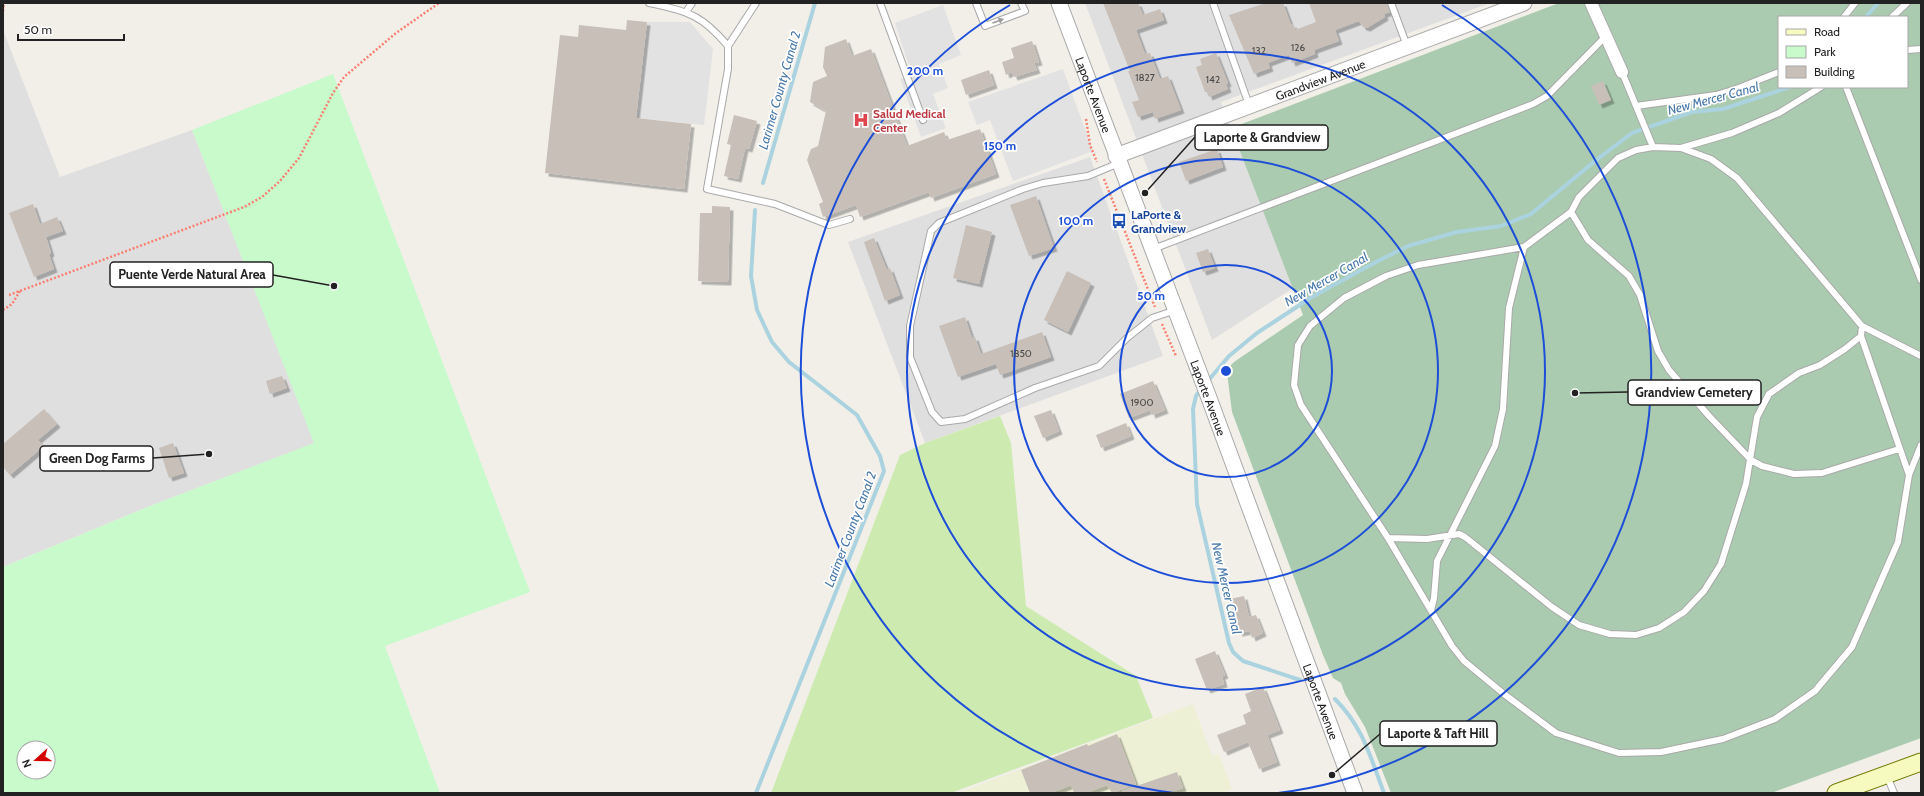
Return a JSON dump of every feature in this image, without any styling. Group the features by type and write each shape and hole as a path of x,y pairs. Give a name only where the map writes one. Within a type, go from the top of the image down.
{"main road":[{"path":"1836,793 1921,762"}],"street":[{"name":"Laporte Avenue","path":"1059,3 1200,373 1355,793"},
{"name":"Grandview Avenue","path":"1118,160 1250,106 1524,3"},
{"path":"1591,3 1622,72"}],"lane":[{"path":"649,3 686,12 703,20 728,46"},
{"path":"686,12 692,3"},
{"path":"756,3 728,46 728,69 707,189 774,204 829,225 850,219"},
{"path":"880,3 923,120"},
{"path":"976,3 985,26 1024,12 1021,3"},
{"path":"1213,3 1250,106"},
{"path":"1391,3 1408,47"},
{"path":"1845,16 1855,3"},
{"path":"1895,3 1897,11"},
{"path":"1893,16 1907,3"},
{"path":"1153,249 1533,104 1547,96 1606,36"},
{"path":"1908,50 1921,49"},
{"path":"1622,72 1653,147"},
{"path":"1636,106 1716,95 1736,89 1778,72"},
{"path":"1681,148 1732,133 1779,113 1819,88"},
{"path":"1846,88 1921,280"},
{"path":"1921,356 1862,326 1737,178 1711,159 1681,148 1653,147 1636,150 1618,158 1579,197 1571,212 1524,247 1418,265 1386,276 1344,298 1310,326 1298,345 1294,385 1301,405 1388,538 1452,646 1464,661 1504,694 1556,733 1619,753 1661,752 1723,739 1775,719 1815,691 1852,647 1898,542 1909,475 1921,445"},
{"path":"1118,160 1101,171 1088,176 1043,183 1023,189 933,227 910,326 910,357 932,412 941,422 952,422 965,419 1035,388 1099,366 1127,338 1152,318 1176,310"},
{"path":"1571,212 1588,240 1629,276 1640,295 1658,351 1669,370 1709,416 1751,460 1762,466 1794,474 1822,473 1899,449"},
{"path":"1431,610 1434,598 1437,561 1495,446 1503,408 1509,308 1524,247"},
{"path":"1862,326 1861,336 1909,475"},
{"path":"1388,538 1427,539 1458,534 1465,537 1552,607 1579,625 1610,634 1636,634 1659,628 1684,612 1704,591 1720,564 1746,484 1757,418 1769,394 1799,373 1820,365 1861,336"},
{"path":"1886,774 1894,793"}],"path":[{"path":"3,11 4,3"},
{"path":"9,295 244,207 262,197 280,181 299,158 333,93 344,77 385,41 439,3"},
{"path":"1090,145 1172,349 1179,361"},
{"path":"3,310 12,304 22,290"}],"shaded area":[{"path":"1085,3 1490,3 1221,102 1293,288 1212,340"},
{"path":"943,5 961,55 939,64 948,88 933,94 946,128 921,137 900,79 912,75 895,23"},
{"path":"647,22 690,22 713,49 704,125 636,118"},
{"path":"3,30 60,177 192,130 315,443 150,506 5,566 3,565"},
{"path":"1063,69 1093,151 1013,181 990,120 977,125 968,102"},
{"path":"1090,157 1163,356 925,443 848,242"}],"green space":[{"path":"1559,3 1921,3 1921,738 1771,793 1391,793 1365,727 1345,694 1341,683 1333,678 1323,655 1232,412 1227,373 1228,368 1234,362 1303,315 1231,128"},
{"path":"333,74 530,592 385,646 440,793 3,793 3,567 150,506 314,443 192,130"},
{"path":"1000,416 1011,443 1026,606 1136,676 1153,718 951,793 771,793 900,455 925,443"},
{"path":"1193,704 1212,756 1219,754 1232,789 1222,793 958,793"}],"building":[{"path":"1103,3 1138,3 1143,15 1160,9 1164,20 1136,30 1145,54 1150,53 1160,79 1168,76 1181,110 1155,119 1153,112 1138,117 1132,102 1139,100 1128,71 1130,71"},
{"path":"1266,3 1283,3 1291,25 1293,24 1295,30 1316,22 1309,3 1387,3 1390,12 1384,14 1385,17 1367,28 1363,27 1359,21 1335,30 1339,41 1314,50 1315,54 1292,63 1289,55 1268,63 1270,68 1254,74 1229,15"},
{"path":"627,20 647,22 636,118 691,124 684,189 545,173 560,35 578,37 579,25 626,30"},
{"name":"Salud Medical Center","path":"846,39 852,56 871,49 907,146 944,132 947,140 980,129 996,174 931,198 929,192 860,217 856,205 823,217 819,204 823,202 807,160 811,149 818,146 826,111 810,102 813,82 827,76 823,67 825,47"},
{"path":"1032,41 1039,62 1034,63 1037,70 1014,77 1012,72 1006,75 1002,62 1014,58 1011,48"},
{"path":"1216,53 1228,83 1226,84 1228,89 1209,97 1207,92 1205,92 1196,67 1202,65 1200,59"},
{"path":"989,70 994,85 966,95 961,80"},
{"path":"1603,81 1611,100 1599,105 1591,86"},
{"path":"734,115 757,121 749,149 745,148 738,179 724,176 731,145 727,144"},
{"path":"1217,149 1223,167 1186,181 1179,162"},
{"path":"1036,196 1054,248 1029,256 1010,205"},
{"path":"33,204 40,224 57,217 63,231 46,237 51,253 49,254 54,269 34,277 9,213"},
{"path":"712,206 730,207 728,282 698,281 700,213 712,213"},
{"path":"966,225 992,232 979,284 953,278"},
{"path":"874,238 887,270 890,268 900,295 885,301 864,242"},
{"path":"1208,249 1215,268 1203,272 1196,253"},
{"path":"1067,271 1091,283 1068,332 1044,320"},
{"path":"965,317 972,338 975,337 981,354 1042,332 1051,357 1000,375 996,364 958,377 939,326"},
{"path":"282,376 287,388 270,394 266,381"},
{"path":"1153,381 1165,410 1152,415 1150,410 1129,418 1120,394"},
{"path":"44,409 57,424 38,440 44,446 10,475 3,467 3,444"},
{"path":"1051,410 1059,431 1043,438 1034,416"},
{"path":"1126,423 1131,436 1101,448 1096,435"},
{"path":"173,443 184,473 169,478 159,448"},
{"path":"1244,596 1249,617 1256,615 1263,633 1252,638 1250,631 1239,633 1230,599"},
{"path":"1215,651 1225,675 1222,676 1224,684 1207,690 1195,659"},
{"path":"1263,687 1280,730 1267,735 1277,762 1259,769 1248,742 1224,752 1217,735 1246,724 1243,715 1251,711 1245,694"},
{"path":"1117,734 1136,784 1112,793 1107,785 1086,793 1074,793 1071,785 1051,793 1030,793 1021,770"},
{"path":"1177,772 1183,788 1168,793 1122,793 1122,791"}],"waterway":[{"name":"Larimer County Canal 2","path":"763,183 815,3"},
{"name":"New Mercer Canal","path":"1867,16 1878,3"},
{"name":"New Mercer Canal","path":"1207,382 1229,356 1257,333 1312,297 1376,262 1408,246 1457,232 1501,226 1531,214 1595,161 1632,133 1692,112 1723,109 1787,88"},
{"name":"Larimer County Canal 2","path":"755,210 751,276 757,310 772,342 789,362 857,415 880,456 884,471 756,793"},
{"name":"New Mercer Canal","path":"1201,389 1196,396 1193,409 1197,504 1229,643 1233,652 1243,661 1300,680"},
{"name":"New Mercer Canal","path":"1335,699 1345,710 1359,731 1370,754 1384,793"}],"place":[{"name":"Salud Medical Center","path":"861,120"},
{"name":"Laporte & Grandview","path":"1145,193"},
{"name":"LaPorte & Grandview","path":"1119,221"},
{"name":"Puente Verde Natural Area","path":"334,286"},
{"name":"Grandview Cemetery","path":"1575,393"},
{"name":"Green Dog Farms","path":"209,454"},
{"name":"Laporte & Taft Hill","path":"1332,775"}]}
